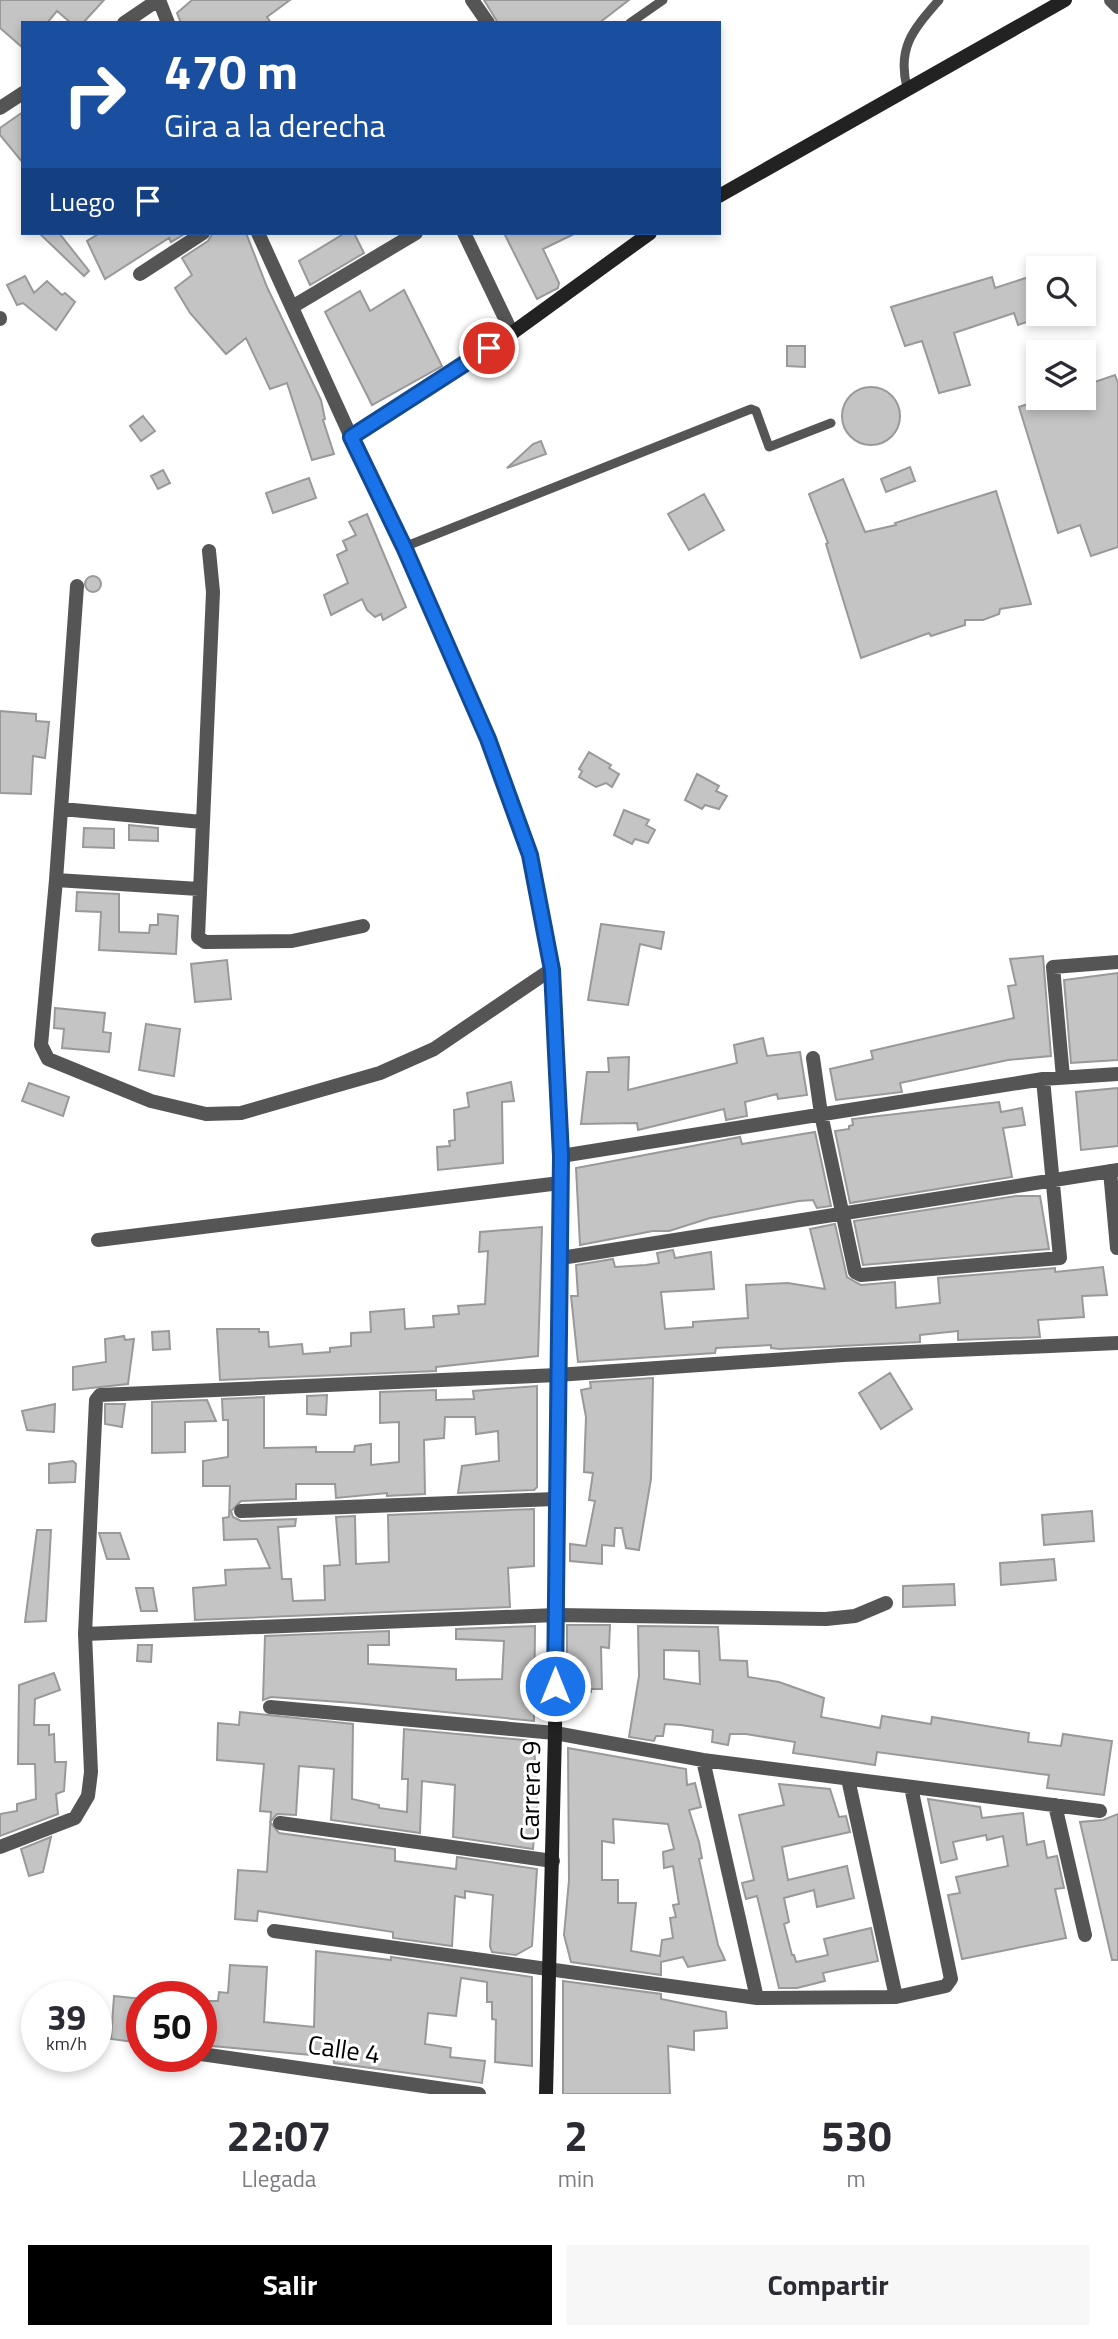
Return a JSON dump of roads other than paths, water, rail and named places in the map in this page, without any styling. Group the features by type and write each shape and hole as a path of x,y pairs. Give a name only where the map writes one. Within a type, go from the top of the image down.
{"main road":[{"path":"721,195 1065,0"},
{"path":"351,437 512,333 640,235"},
{"name":"Carrera 9","path":"351,437 404,547 488,739 530,855 552,970 561,1156 561,1258 557,1375 553,1861 546,2094"}],"street":[{"path":"127,21 158,0 167,21"},
{"path":"472,0 487,21"},
{"path":"1111,0 1118,6"},
{"path":"0,108 21,94"},
{"path":"139,274 201,235"},
{"path":"259,235 351,437"},
{"path":"292,307 413,235"},
{"path":"465,235 512,333"},
{"path":"209,551 213,592 198,937 205,942 292,941 363,926"},
{"path":"77,586 43,1053 48,1059 150,1101 206,1114 241,1113 380,1073 434,1049 552,970"},
{"path":"62,809 202,822"},
{"path":"57,880 199,889"},
{"path":"1063,1077 1053,967 1118,962"},
{"path":"813,1058 821,1114 856,1275 1055,1260 1062,1253 1043,1079"},
{"path":"561,1156 1043,1079 1118,1074"},
{"path":"561,1258 1114,1171 1117,1248"},
{"path":"99,1240 560,1183"},
{"path":"0,1847 75,1818 83,1810 91,1772 85,1634 96,1400 100,1395 557,1375 843,1355 1118,1343"},
{"path":"241,1511 556,1499"},
{"path":"85,1634 556,1615 826,1619 855,1616 886,1603"},
{"path":"270,1707 555,1733 704,1760 1100,1811"},
{"path":"704,1760 757,1998"},
{"path":"848,1779 896,1997"},
{"path":"274,1931 757,1998 896,1997 946,1986 951,1979 911,1787"},
{"path":"1055,1805 1085,1935"},
{"path":"279,1823 553,1861"},
{"name":"Calle 4","path":"217,2056 479,2094"}],"lane":[{"path":"634,21 663,0"},
{"path":"907,88 901,63 912,32 939,0"},
{"path":"404,547 751,409 756,411 769,447 831,423"}]}
